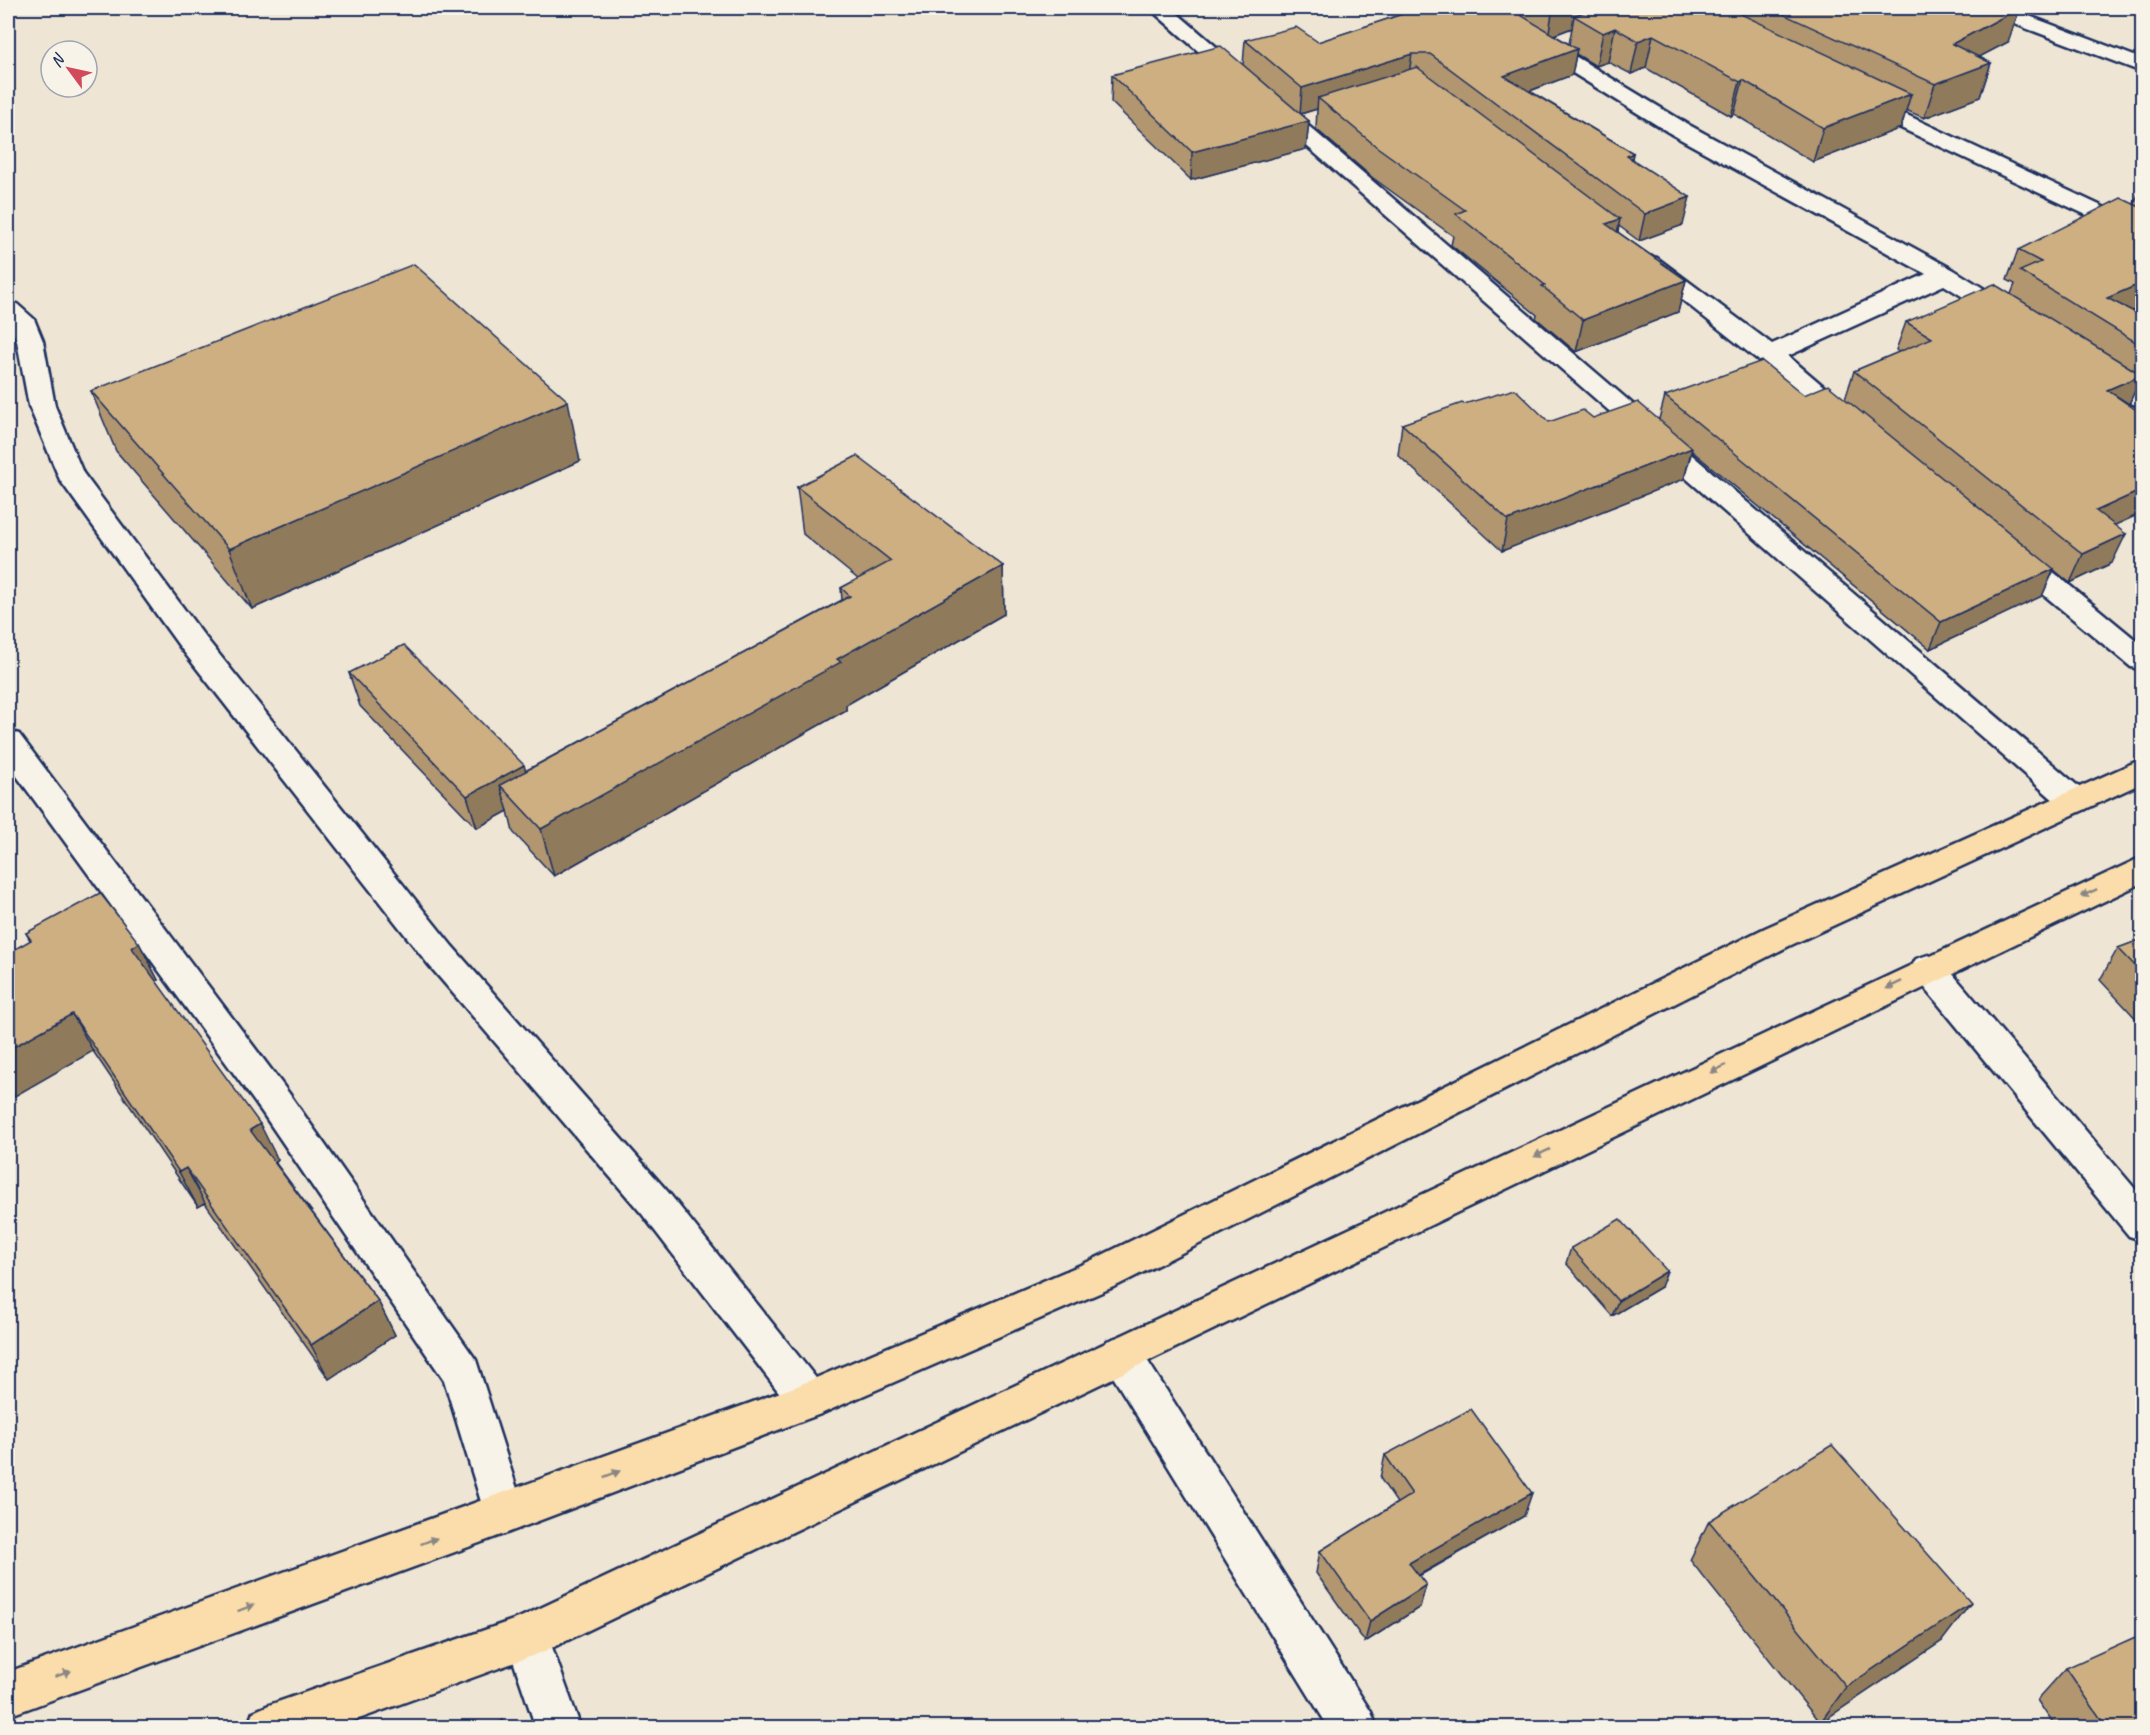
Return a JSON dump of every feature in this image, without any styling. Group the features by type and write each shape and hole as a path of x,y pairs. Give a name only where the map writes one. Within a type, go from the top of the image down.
{"main road":[{"path":"8,1694 504,1514 809,1400 1104,1273 1777,937 2142,770"},
{"path":"269,1728 527,1636 1928,968 2142,869"}],"street":[{"path":"1159,8 1308,121 2075,801"},
{"path":"1481,8 1556,44 1681,130 1945,275 2034,330"},
{"path":"1990,8 2142,66"},
{"path":"1845,92 2142,234"},
{"path":"1627,246 1770,355 1870,437"},
{"path":"1770,355 1945,275"},
{"path":"8,309 21,319 30,341 42,406 70,474 191,640 441,955 655,1203 809,1400"},
{"path":"2073,355 2142,398"},
{"path":"1997,541 2142,660"},
{"path":"8,742 275,1102 462,1373 504,1514"},
{"path":"1928,968 2142,1224"},
{"path":"1120,1354 1355,1728"},
{"path":"527,1636 559,1728"}],"building":[{"path":"1421,8 1509,8 1577,49 1504,76 1633,153 1627,156 1690,197 1645,214 1430,54 1412,54 1302,88 1245,40 1296,27 1318,42"},
{"path":"1594,8 1728,8 1911,94 1823,128 1743,80 1740,82 1653,35 1638,41 1615,28 1603,33 1574,16"},
{"path":"1770,8 1883,8 1893,12 1903,8 2020,8 1952,44 1991,63 1935,84"},
{"path":"1221,46 1309,121 1192,152 1112,75"},
{"path":"1417,67 1620,219 1606,224 1686,280 1583,320 1542,286 1545,285 1456,214 1465,210 1377,147 1318,98"},
{"path":"2121,198 2142,208 2142,283 2107,298 2142,316 2142,346 2020,271 2041,262 2018,250"},
{"path":"414,264 568,401 229,549 91,391"},
{"path":"1994,284 2142,375 2107,390 2142,414 2142,490 2096,511 2126,534 2083,554 1854,371 1932,338 1906,322"},
{"path":"1762,361 1804,395 1828,385 2054,569 1941,622 1665,396"},
{"path":"1515,389 1549,422 1583,410 1593,418 1638,402 1692,448 1508,520 1402,424 1462,403"},
{"path":"857,456 1003,566 837,659 841,662 541,829 500,785 850,596 841,588 891,561 797,487"},
{"path":"404,645 524,765 467,796 349,673"},
{"path":"100,893 139,943 132,948 260,1124 250,1130 378,1301 311,1345 186,1168 179,1172 72,1014 8,1050 8,953 31,940 26,933"},
{"path":"2142,939 2142,973 2118,948"},
{"path":"1620,1219 1667,1271 1618,1301 1571,1248"},
{"path":"1471,1409 1532,1493 1409,1563 1426,1585 1370,1621 1320,1551 1412,1494 1385,1455"},
{"path":"1832,1445 1971,1603 1846,1687 1709,1521"},
{"path":"2142,1634 2142,1728 2107,1728 2066,1668"},
{"path":"503,1720 506,1728 490,1728"}]}
